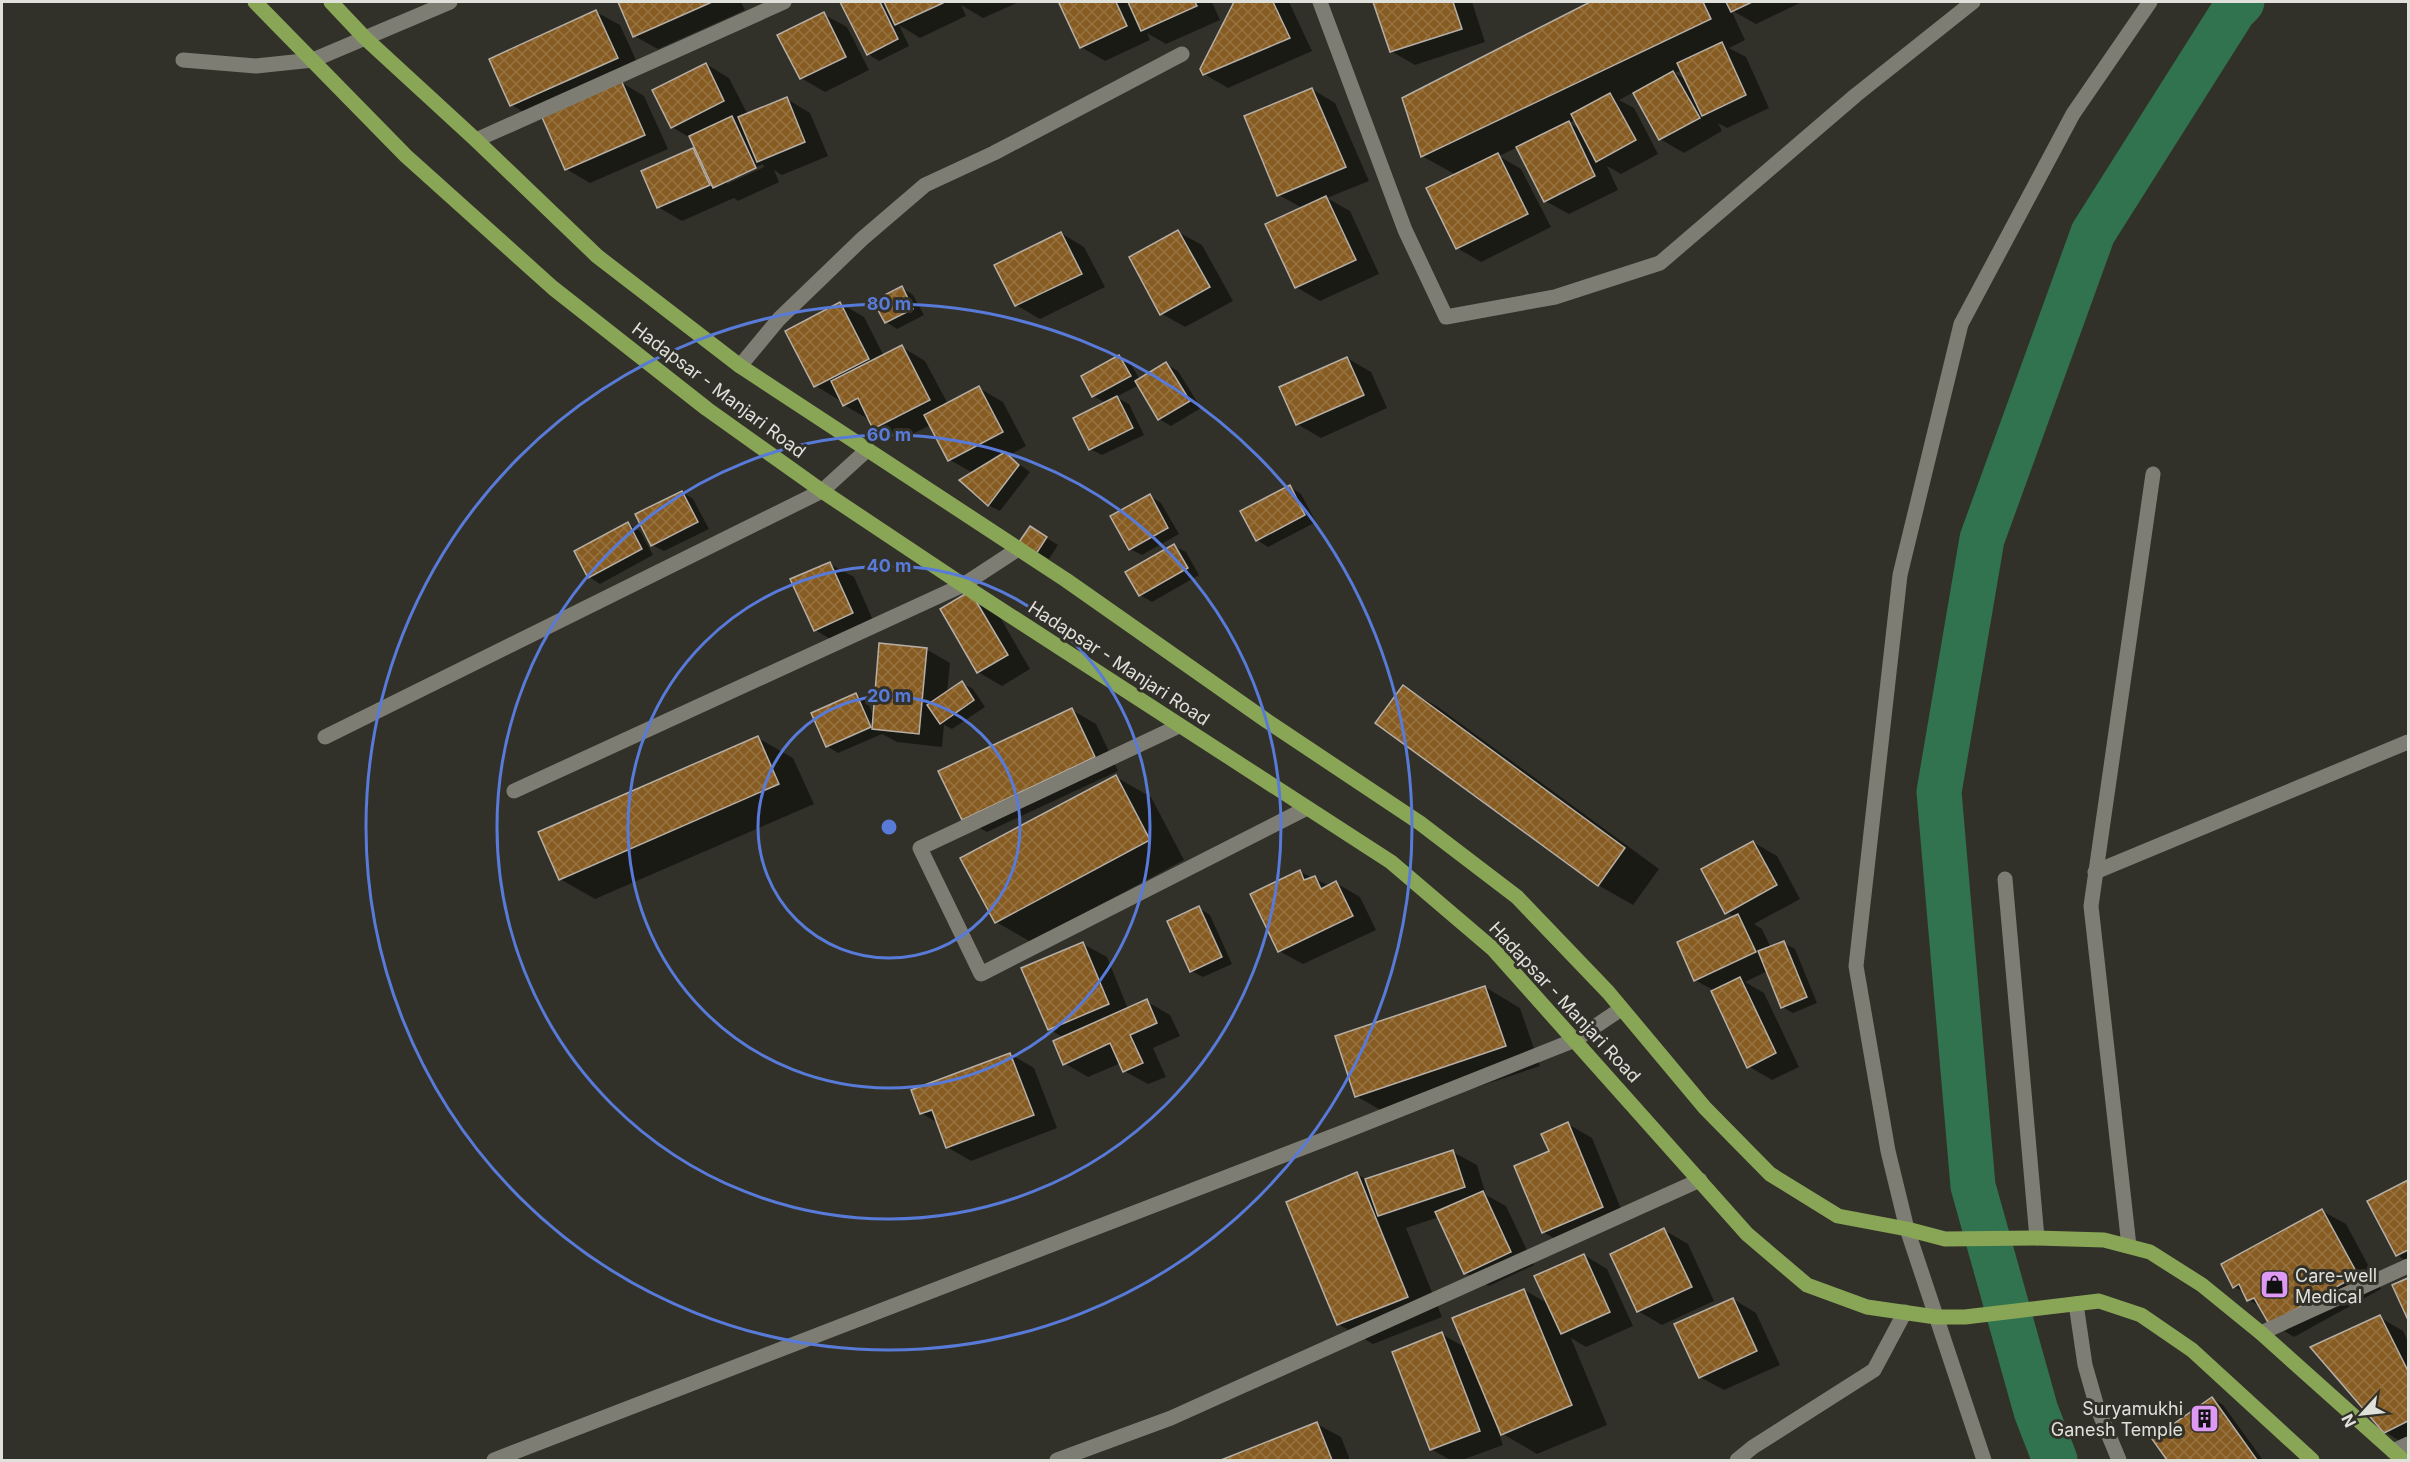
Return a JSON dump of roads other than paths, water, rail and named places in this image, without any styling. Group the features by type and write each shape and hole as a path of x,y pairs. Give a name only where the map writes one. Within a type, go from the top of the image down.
{"main road":[{"name":"Hadapsar - Manjari Road","path":"255,2 406,156 553,288 707,409 822,491 963,585 1391,862 1493,949 1747,1234 1807,1285 1866,1307 1936,1317 1965,1317 2076,1304"},
{"name":"Hadapsar - Manjari Road","path":"331,2 364,38 476,140 597,256 740,366 1018,549 1438,836 1517,897 1608,992 1705,1108 1770,1174 1838,1216 1945,1239 2037,1238"},
{"path":"2037,1238 2104,1240 2150,1252 2202,1284 2398,1456"},
{"path":"2076,1304 2099,1301 2141,1315 2192,1350 2312,1461"}],"street":[{"path":"183,60 256,66 313,60 450,2"},
{"path":"476,140 784,2"},
{"path":"1320,2 1405,230 1446,317 1555,297 1660,262 1856,95 1973,2"},
{"path":"1984,1461 1907,1229 1888,1151 1856,966 1900,574 1961,324 2073,114 2150,2"},
{"path":"740,366 779,320 862,239 925,185 994,153 1182,54"},
{"path":"325,736 822,491 867,450"},
{"path":"2128,1246 2091,906 2153,474"},
{"path":"514,791 963,585 1018,549"},
{"path":"1179,726 920,848 981,975 1307,808"},
{"path":"2095,872 2409,742"},
{"path":"2005,879 2037,1238"},
{"path":"494,1461 1330,1138 1575,1040 1621,1009"},
{"path":"1057,1461 1171,1418 1700,1180"},
{"path":"2261,1334 2409,1266"},
{"path":"2076,1304 2088,1376 2097,1407 2119,1461"},
{"path":"1737,1461 1753,1447 1874,1370 1905,1312"},
{"path":"2398,1456 2409,1444"}],"waterway":[{"path":"2055,1460 2036,1411 1973,1186 1939,792 1982,539 2093,233 2234,10 2242,2"}],"place":[{"name":"Care-well Medical","path":"2274,1285"},
{"name":"Suryamukhi Ganesh Temple","path":"2204,1418"}]}
